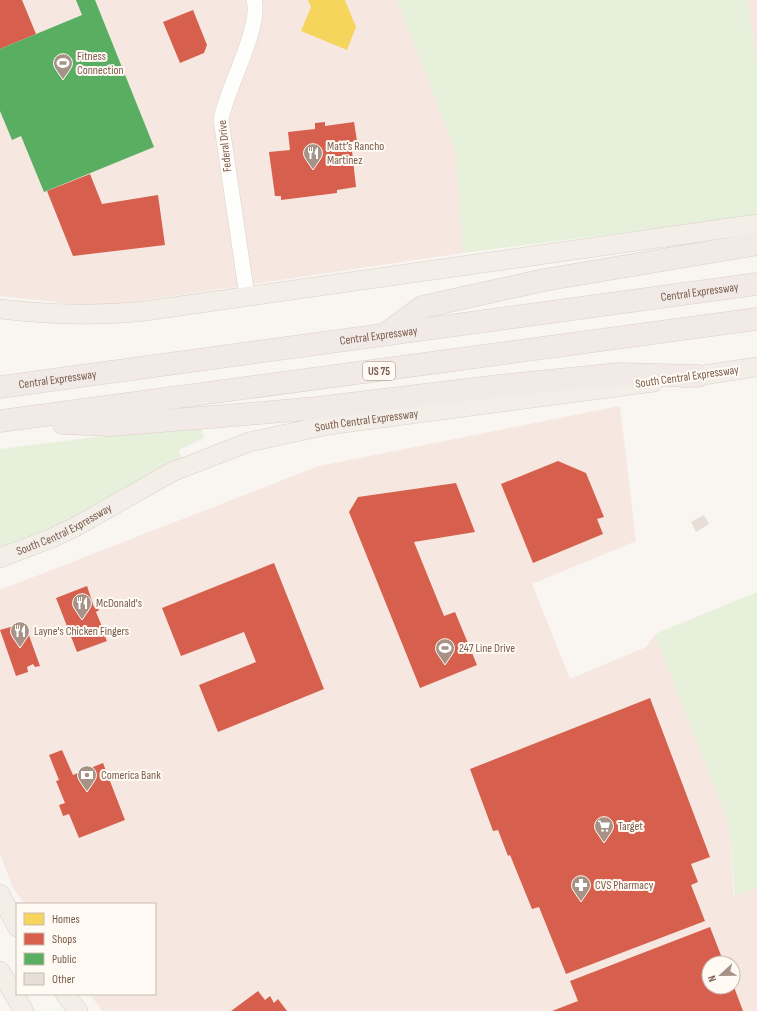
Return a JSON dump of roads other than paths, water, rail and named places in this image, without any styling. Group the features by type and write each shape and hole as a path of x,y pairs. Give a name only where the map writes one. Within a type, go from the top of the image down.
{"highway":[{"path":"386,334 422,307 544,280 757,244"},
{"name":"Central Expressway","path":"0,387 757,284"},
{"name":"US 75","path":"0,421 757,319"},
{"path":"0,421 118,424 317,408 499,386 619,374 698,376"}],"main road":[{"path":"0,309 58,314 114,314 757,224"},
{"name":"South Central Expressway","path":"0,558 52,538 75,527 172,472 250,442 328,425 757,367"},
{"path":"0,894 9,920"},
{"path":"0,971 24,1011"},
{"path":"66,995 78,1011"}],"street":[{"name":"Federal Drive","path":"247,296 221,120 224,102 238,68 253,24 254,0"}],"place":[{"name":"Fitness Connection","path":"63,80"},
{"name":"Matt’s Rancho Martinez","path":"313,170"},
{"name":"McDonald's","path":"82,620"},
{"name":"Layne's Chicken Fingers","path":"20,648"},
{"name":"247 Line Drive","path":"445,665"},
{"name":"Comerica Bank","path":"87,792"},
{"name":"Target","path":"604,843"},
{"name":"CVS Pharmacy","path":"581,902"}]}
